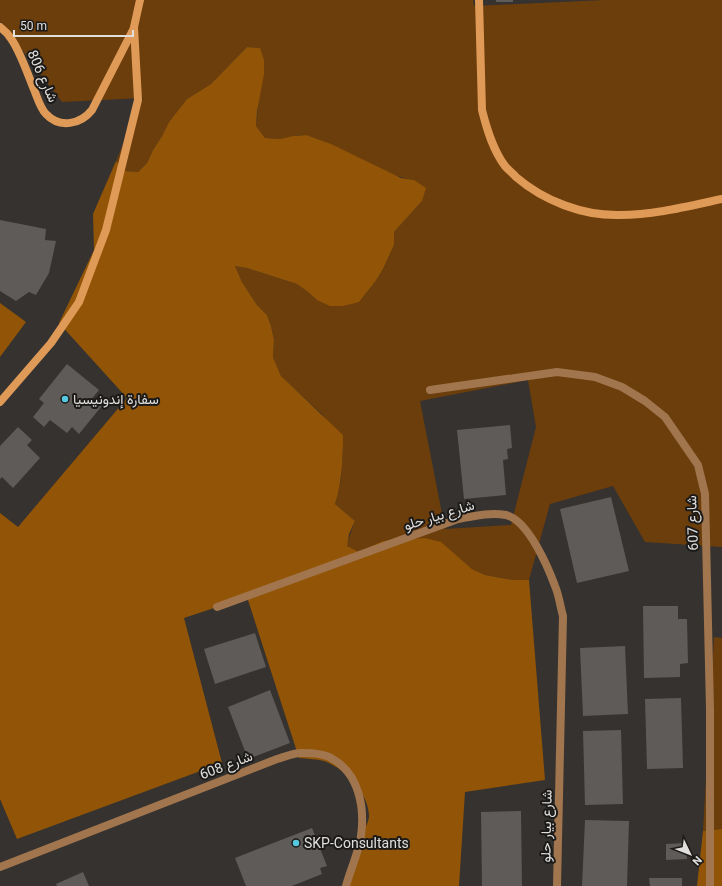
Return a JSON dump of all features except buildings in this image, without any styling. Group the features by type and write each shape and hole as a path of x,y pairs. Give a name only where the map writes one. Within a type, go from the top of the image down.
{"street":[{"path":"0,402 51,343 79,302 106,230 138,100 134,27 140,0"},
{"path":"479,0 482,110 498,156 507,168 521,181 536,192 554,201 572,208 601,214 621,215 650,212 722,199"},
{"name":"شارع 806","path":"0,27 10,36 43,110 52,119 58,122 70,124 83,119 92,110 134,27"},
{"name":"شارع 607","path":"430,390 557,372 595,377 622,387 645,401 665,417 698,465 705,494 710,709 710,886"},
{"name":"شارع بيار حلو","path":"217,607 458,519 483,514 508,516 521,523 530,533 555,586 563,616 558,886"},
{"name":"شارع 608","path":"0,867 277,758 299,753 330,757 342,765 353,778 360,794 362,804 361,836 346,886"}],"shaded area":[{"path":"0,0 473,0 474,6 604,0 722,0 722,547 645,542 613,486 550,504 529,580 513,580 485,575 472,569 441,543 359,552 346,546 355,521 335,504 341,479 343,450 323,415 281,376 273,357 274,340 267,315 257,305 242,282 235,266 247,268 297,284 317,300 359,302 383,269 394,245 394,232 422,201 414,180 386,172 305,135 280,139 265,138 256,126 259,99 260,48 247,47 211,84 187,99 169,122 147,163 138,172 125,171 116,161 143,98 62,102 0,21","holes":["528,380 536,427 511,525 445,529 420,401"]},
{"path":"247,47 260,48 264,60 264,74 256,126 265,138 280,139 306,135 331,144 401,178 414,180 426,188 422,201 394,232 394,245 383,269 359,302 343,306 330,306 317,300 297,284 247,268 235,266 242,282 257,305 267,315 274,340 273,357 281,376 343,435 342,470 335,504 355,521 349,534 347,546 359,552 383,541 425,538 441,542 472,569 485,575 513,580 529,580 545,780 465,792 459,886 345,886 368,820 368,807 360,790 354,782 332,764 315,759 299,758 247,597 184,618 222,763 17,839 0,799 0,513 18,527 127,398 59,323 94,250 93,214 116,161 125,171 138,172 147,163 169,122 187,99 211,84"},
{"path":"0,303 26,322 0,357"},
{"path":"714,637 722,638 722,829 703,831"},
{"path":"722,829 722,886 697,886 703,831"}],"place":[{"name":"سفارة إندونيسيا","path":"65,399"},
{"name":"SKP-Consultants","path":"296,843"}]}
